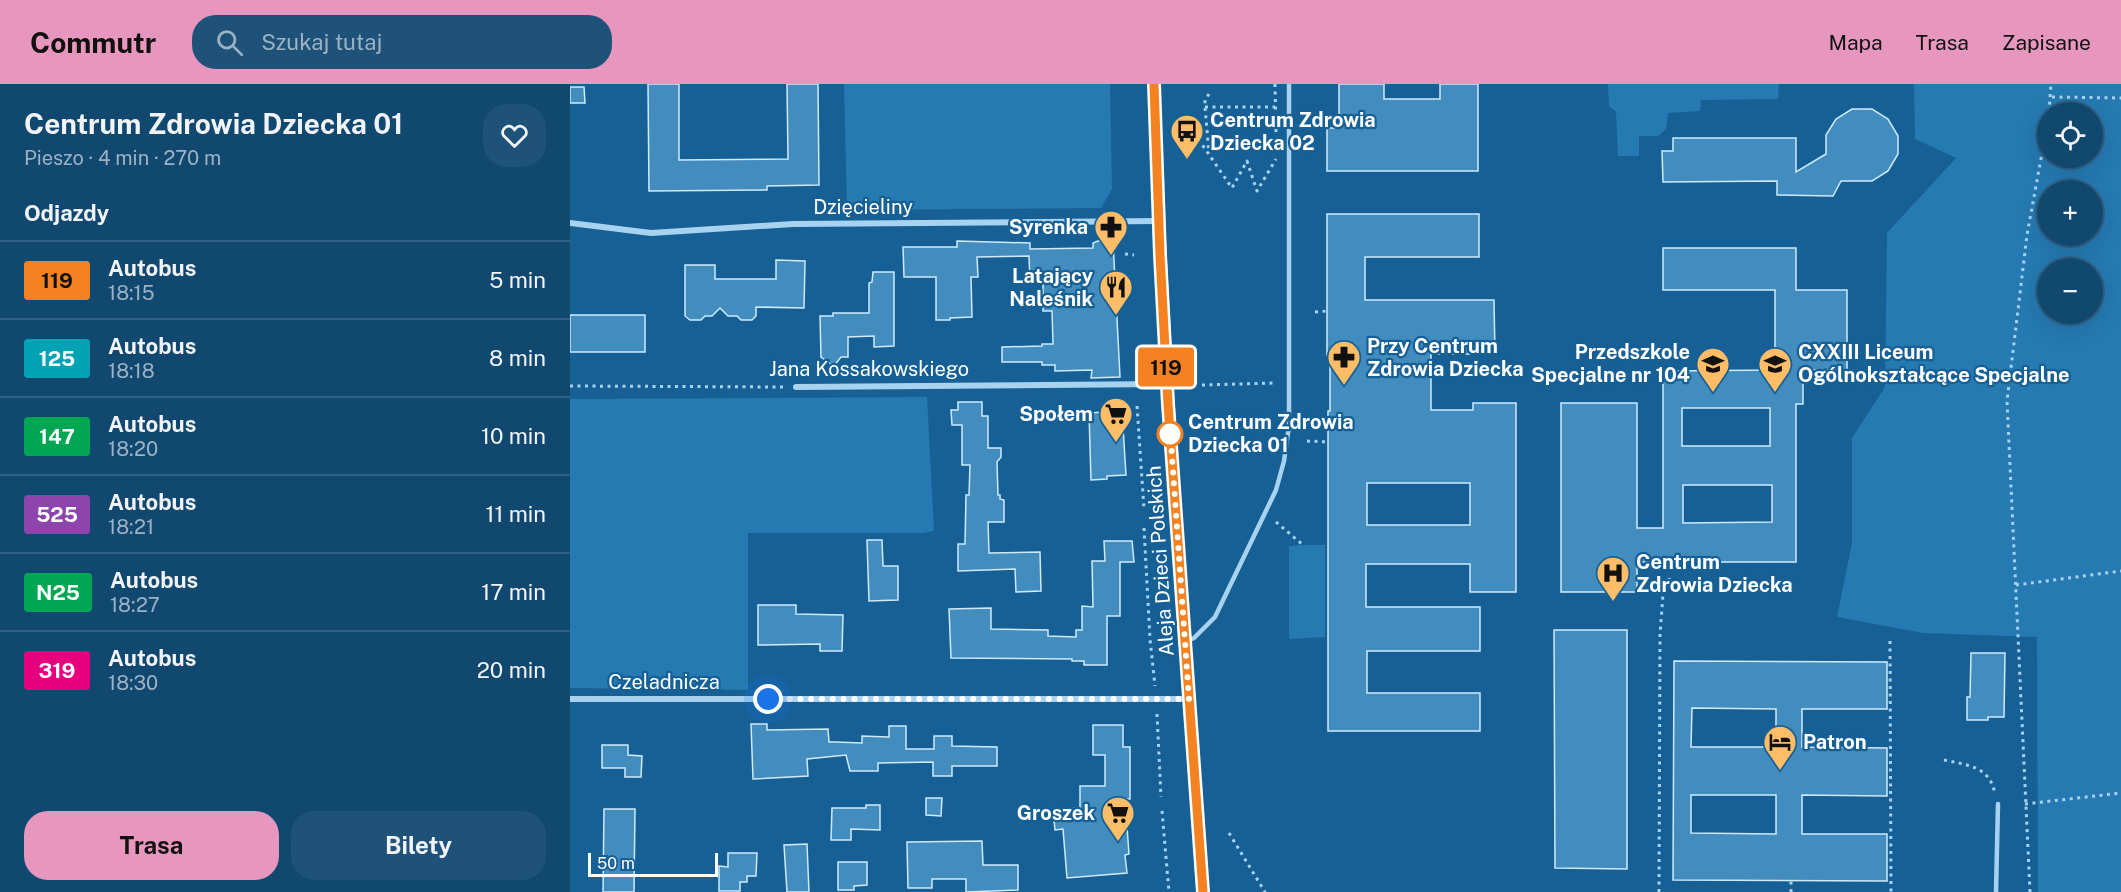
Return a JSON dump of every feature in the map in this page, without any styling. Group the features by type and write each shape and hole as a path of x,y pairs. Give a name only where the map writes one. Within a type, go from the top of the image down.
{"street":[{"name":"Aleja Dzieci Polskich","path":"1154,84 1158,221 1167,384 1203,892"},
{"name":"Dzięcieliny","path":"570,223 651,233 793,224 1158,221"},
{"name":"Jana Kossakowskiego","path":"796,387 1167,384"},
{"name":"Czeladnicza","path":"570,699 1189,699"}],"lane":[{"path":"1185,641 1194,638 1215,617 1276,490 1284,461 1289,426 1289,84"},
{"path":"1996,892 1998,804"}],"path":[{"path":"1275,84 1276,133"},
{"path":"2051,84 2051,102"},
{"path":"1209,94 1205,100 1209,155"},
{"path":"2052,97 2121,98"},
{"path":"1205,107 1275,107"},
{"path":"1183,141 1199,140 1232,188 1247,160 1257,191 1276,159"},
{"path":"2030,892 2007,401 2027,235 2039,168"},
{"path":"1125,254 1134,255"},
{"path":"1315,312 1327,311"},
{"path":"1202,385 1275,383"},
{"name":"Jana Kossakowskiego","path":"570,386 796,387"},
{"path":"1137,406 1144,509"},
{"path":"1307,441 1328,442"},
{"path":"1276,522 1303,545"},
{"path":"1144,528 1155,686"},
{"path":"2016,585 2121,571"},
{"path":"1659,892 1660,635 1663,594 1670,585 1669,578"},
{"path":"1890,640 1891,892"},
{"path":"1156,714 1161,797"},
{"path":"1944,760 1979,768 1993,784 1998,804"},
{"path":"2025,804 2121,793"},
{"path":"1162,811 1169,892"},
{"path":"1229,833 1265,892"},
{"path":"1791,881 1791,892"}],"shaded area":[{"path":"844,84 1110,84 1112,189 1101,208 847,210"},
{"path":"1608,84 1779,84 1778,99 1701,100 1700,111 1668,113 1666,129 1658,136 1639,136 1639,156 1618,156 1616,112 1609,106"},
{"path":"1914,84 2121,84 2121,892 2038,892 2037,637 1923,633 1837,617 1852,543 1852,438 1885,387 1887,233 1956,158 1915,139"},
{"path":"927,397 934,531 923,533 748,533 748,690 570,688 570,399"},
{"path":"1325,545 1325,637 1289,639 1289,546"}],"building":[{"path":"648,84 679,84 679,160 788,159 787,84 818,84 819,185 767,186 767,190 649,191"},
{"path":"1339,84 1384,84 1384,99 1440,99 1440,84 1478,84 1478,171 1327,171 1327,128 1339,128"},
{"path":"570,87 584,87 585,103 570,103"},
{"path":"1852,109 1872,109 1888,119 1898,136 1898,154 1888,171 1872,181 1841,181 1833,196 1777,195 1777,181 1663,182 1662,151 1673,151 1673,138 1796,138 1796,172 1826,154 1826,135 1836,119"},
{"path":"1327,214 1479,214 1479,257 1365,257 1365,300 1494,300 1495,354 1431,354 1431,410 1473,410 1473,403 1516,403 1516,592 1470,592 1470,564 1366,564 1366,607 1480,607 1480,651 1367,651 1367,693 1480,693 1480,731 1328,731 1330,355 1327,355","holes":["1367,483 1470,483 1470,525 1367,525"]},
{"path":"957,241 1030,243 1030,249 1093,248 1093,243 1098,241 1113,241 1120,377 1091,378 1092,370 1055,371 1055,365 1042,365 1042,362 1002,362 1002,347 1053,344 1052,311 1043,311 1043,282 1030,282 1029,256 977,257 978,277 971,277 972,317 936,320 936,277 904,277 903,247 957,247"},
{"path":"1663,248 1796,248 1796,290 1847,290 1847,370 1803,370 1803,404 1796,404 1796,562 1637,562 1637,592 1561,592 1561,403 1637,403 1637,528 1663,528 1663,371 1775,370 1775,290 1663,290","holes":["1682,408 1770,408 1770,446 1682,446","1683,485 1772,485 1772,522 1683,523"]},
{"path":"776,260 805,261 804,308 756,307 756,316 752,320 741,320 737,316 728,316 720,308 712,316 705,316 701,320 690,320 685,316 685,265 715,265 715,279 776,279"},
{"path":"873,272 894,272 894,346 874,347 874,336 848,337 848,357 841,357 834,366 821,357 820,316 833,316 833,313 869,313 869,283 872,282"},
{"path":"570,315 645,315 645,352 570,352"},
{"path":"958,402 982,402 982,416 988,416 988,448 1001,448 1001,457 997,462 998,495 1004,500 1004,522 988,522 989,553 1040,552 1041,591 1016,592 1015,569 958,571 958,544 965,544 966,495 969,495 970,465 962,465 962,425 952,425 951,410 958,410"},
{"path":"1122,411 1126,475 1091,480 1089,413"},
{"path":"867,540 882,540 883,566 898,566 898,600 869,601"},
{"path":"1104,541 1132,541 1134,562 1120,562 1120,616 1107,616 1107,665 1084,665 1084,661 1072,661 1072,659 951,658 949,609 991,608 991,629 1048,630 1048,636 1076,637 1076,630 1082,630 1082,606 1093,607 1092,561 1105,561"},
{"path":"758,605 796,605 796,614 843,615 842,651 820,651 820,644 758,645"},
{"path":"1554,630 1627,630 1627,869 1555,868"},
{"path":"1971,653 2005,653 2004,717 1967,720"},
{"name":"Patron","path":"1674,661 1887,662 1887,709 1802,709 1802,747 1887,748 1887,796 1802,795 1802,834 1887,834 1887,881 1673,880","holes":["1692,708 1776,709 1776,747 1691,747","1691,795 1776,795 1776,834 1691,833"]},
{"path":"751,724 767,724 767,730 828,729 829,742 862,743 862,736 889,737 889,726 906,726 906,749 934,749 934,736 952,736 952,746 997,747 997,766 952,766 952,776 933,776 933,762 878,763 878,771 850,771 846,755 807,759 808,776 753,779"},
{"path":"1093,725 1123,725 1123,747 1130,747 1130,799 1125,799 1129,854 1125,855 1127,873 1067,878 1063,829 1055,830 1053,810 1080,808 1080,786 1105,786 1105,755 1093,755"},
{"path":"602,745 628,745 628,755 642,756 641,777 625,777 625,768 602,768"},
{"path":"926,798 942,798 941,816 926,815"},
{"path":"866,805 880,805 880,830 851,829 851,840 831,840 832,808 866,808"},
{"path":"604,809 635,809 634,892 603,892"},
{"path":"982,841 983,865 1018,865 1018,890 966,892 966,879 932,879 932,888 908,888 907,842"},
{"path":"807,844 809,892 787,892 784,845"},
{"path":"728,853 757,853 756,876 747,876 747,882 740,882 740,891 719,891 719,866 728,867"},
{"path":"838,862 867,862 867,885 854,886 854,890 838,890"}],"bus line":[{"name":"119","path":"1154,84 1168,404 1203,892"}],"place":[{"name":"Centrum Zdrowia Dziecka 02","path":"1187,160"},
{"name":"Syrenka","path":"1111,256"},
{"name":"Latający Naleśnik","path":"1116,316"},
{"name":"Przy Centrum Zdrowia Dziecka","path":"1344,386"},
{"name":"Przedszkole Specjalne nr 104","path":"1713,393"},
{"name":"CXXIII Liceum Ogólnokształcące Specjalne","path":"1775,393"},
{"name":"Centrum Zdrowia Dziecka 01","path":"1170,434"},
{"name":"Społem","path":"1116,443"},
{"name":"Centrum Zdrowia Dziecka","path":"1613,602"},
{"name":"Patron","path":"1780,771"},
{"name":"Groszek","path":"1118,842"}],"route":[{"path":"768,699 1189,699 1170,428 1170,434"}]}
